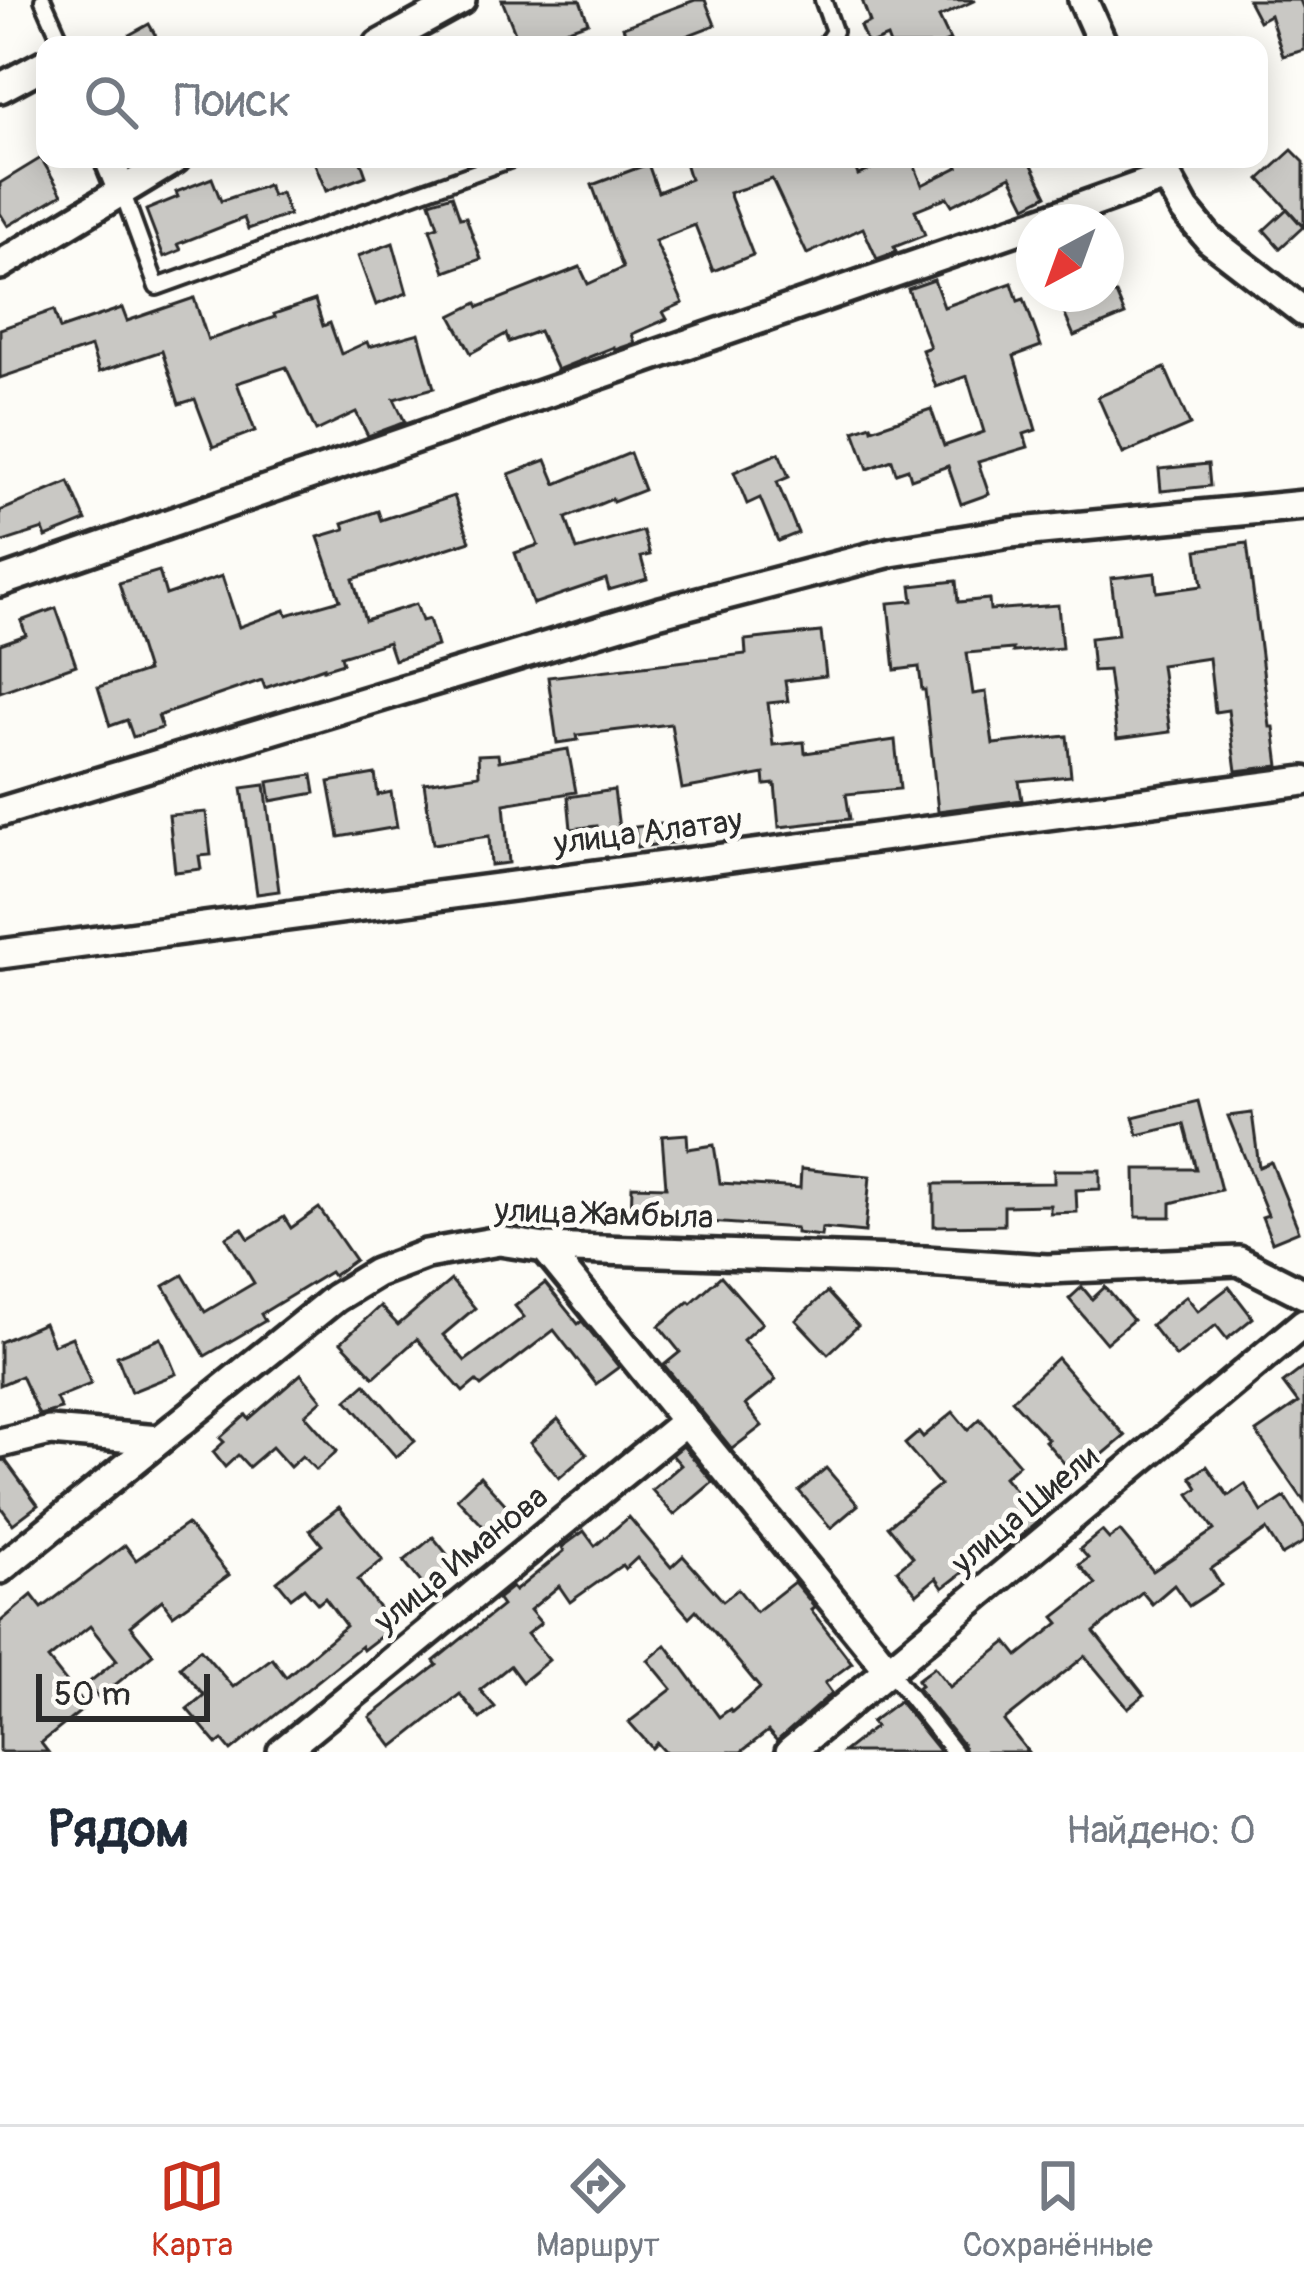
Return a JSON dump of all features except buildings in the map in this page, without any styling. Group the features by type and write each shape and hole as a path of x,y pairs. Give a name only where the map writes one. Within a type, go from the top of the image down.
{"street":[{"path":"395,36 461,0"},
{"path":"1083,0 1099,36"},
{"path":"0,88 36,69"},
{"path":"113,168 122,191"},
{"path":"0,265 160,168"},
{"path":"1079,204 1161,168 1185,210 1209,239 1304,312"},
{"path":"0,582 1016,230"},
{"path":"0,812 657,613 890,552 1010,533 1304,505"},
{"name":"улица Алатау","path":"0,954 1304,781"},
{"name":"улица Жамбыла","path":"0,1569 335,1298 376,1273 426,1254 499,1241 545,1248 1047,1269 1239,1261 1304,1294"},
{"path":"545,1248 889,1670"},
{"name":"улица Шиели","path":"790,1752 1304,1322"},
{"name":"улица Иманова","path":"281,1752 686,1421"},
{"path":"0,1443 50,1431 159,1440"}],"lane":[{"path":"43,0 59,36"},
{"path":"823,0 835,31 831,36"},
{"path":"122,191 157,287 487,168"},
{"path":"889,1670 954,1752"}]}
